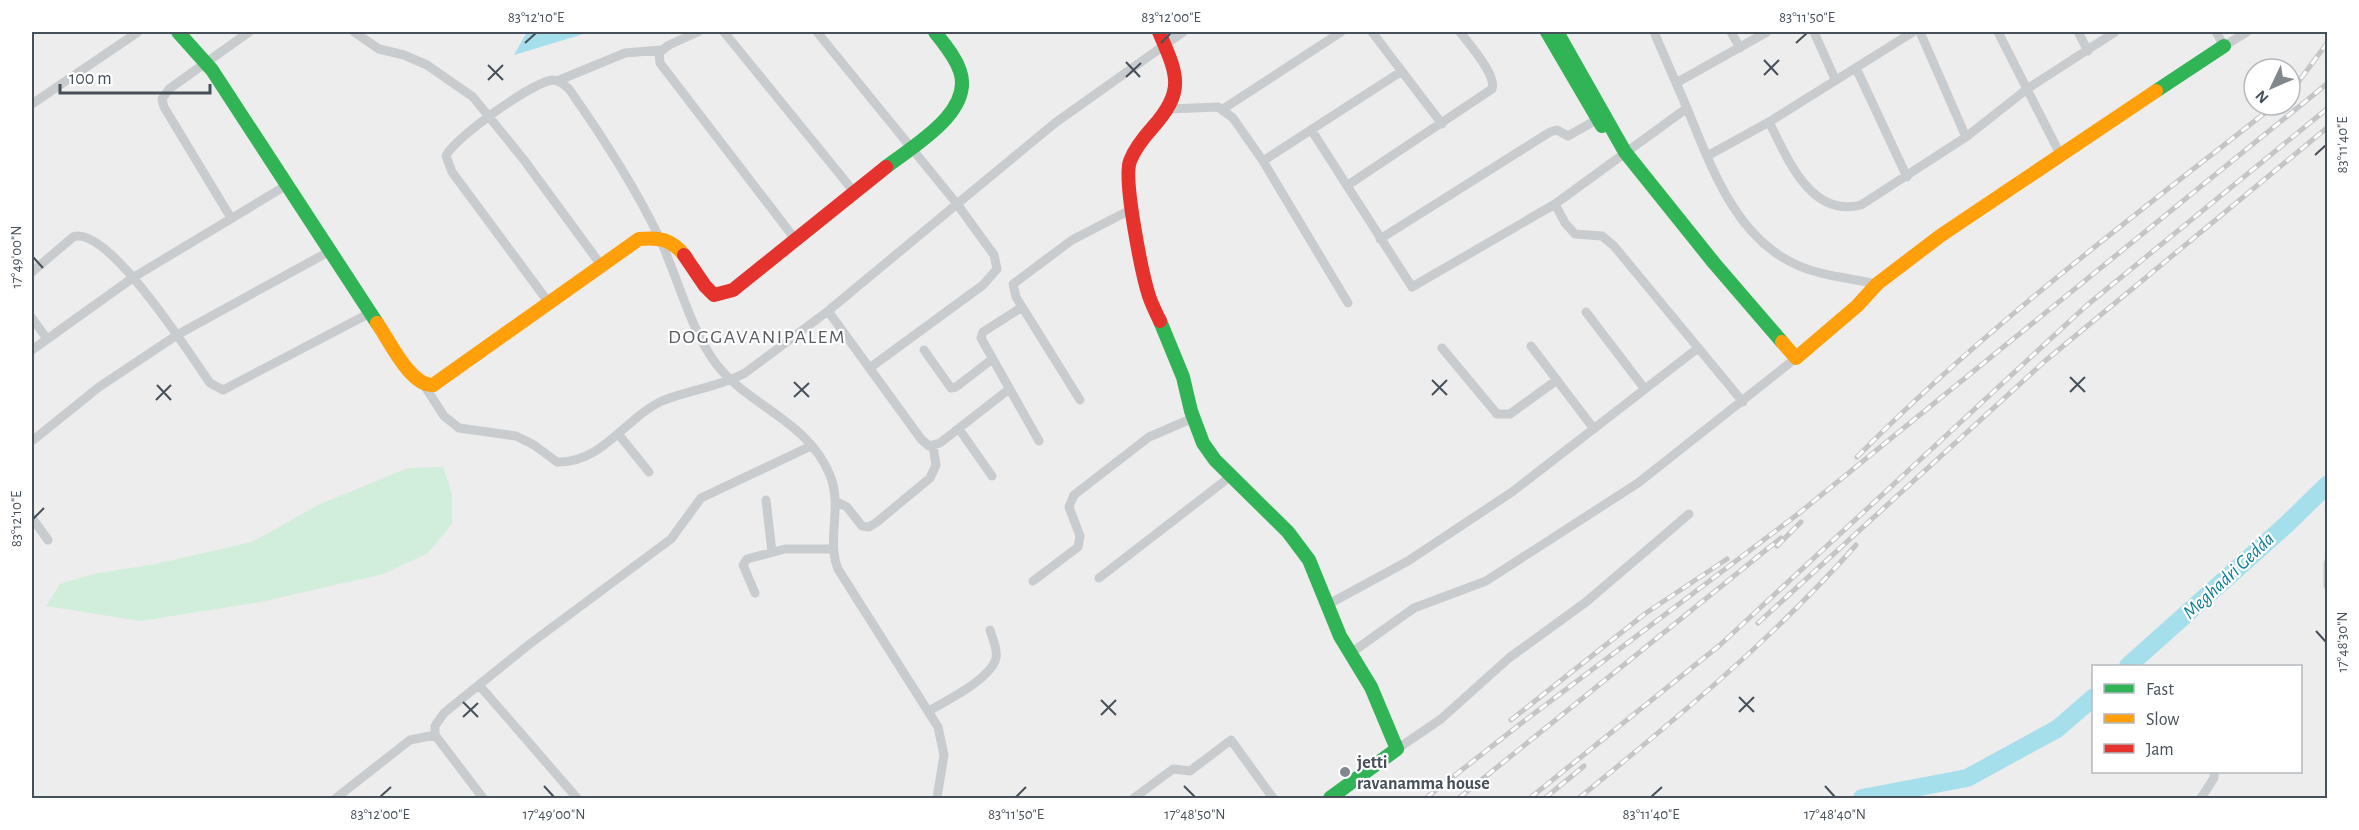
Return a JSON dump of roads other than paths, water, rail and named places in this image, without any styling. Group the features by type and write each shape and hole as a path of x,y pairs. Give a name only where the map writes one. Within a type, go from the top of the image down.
{"street":[{"path":"32,104 138,32"},
{"path":"178,32 189,49 207,63 370,313 413,377 424,385 444,416 459,428 516,436 534,445 557,462 596,451 662,402 731,380 828,311 1162,37 1184,32"},
{"path":"231,218 162,103 169,89 249,32"},
{"path":"354,32 379,49 416,59 467,92 489,116 601,264"},
{"path":"549,303 446,161 446,156 453,144 489,116 547,81 557,81 625,53 661,50 698,32"},
{"path":"724,32 855,193"},
{"path":"817,32 957,204 994,255 997,269 983,285 871,368"},
{"path":"424,385 441,382 601,264 639,239 659,237 678,246 706,286 718,296 733,291 951,115 963,88 962,72 957,61 935,32"},
{"path":"1223,109 1341,32"},
{"path":"1372,32 1442,124"},
{"path":"1348,185 1488,94 1494,84 1489,73 1460,32"},
{"path":"1547,32 1613,144 1625,152"},
{"path":"1557,32 1625,152 1796,358"},
{"path":"1654,32 1708,155 1741,221 1767,248 1798,266 1877,284"},
{"path":"1731,32 1740,48"},
{"path":"1676,83 1767,32"},
{"path":"1814,32 1835,79"},
{"path":"1708,155 1769,122 1913,32"},
{"path":"1920,32 1966,137"},
{"path":"1998,32 2060,154"},
{"path":"2078,32 2088,51"},
{"path":"1769,122 1797,177 1818,197 1833,205 1843,207 1861,205 1966,137 2027,89 2115,32"},
{"path":"2216,32 2224,46"},
{"path":"1351,653 1414,608 1486,581 1616,498 1743,402 1857,306 1877,284 1940,237 2060,154 2247,32"},
{"path":"1162,37 1171,56 1176,83 1169,109 1132,153 1128,178 1149,296 1183,377 1193,418 1209,452 1301,549 1315,573 1327,605 1351,653 1371,687 1397,749"},
{"path":"661,50 658,57 662,67 795,239"},
{"path":"1856,68 1906,177"},
{"path":"1263,161 1402,71"},
{"path":"557,81 569,89 636,192 659,237 708,352 731,380 788,421 811,446 829,474 837,502 833,549 838,568 852,594 929,711 944,744 938,798"},
{"path":"1169,109 1209,107 1223,109 1233,118 1263,161 1348,303"},
{"path":"1312,131 1412,287 1555,204 1687,108"},
{"path":"1380,239 1550,132 1557,130 1568,136 1598,118"},
{"path":"32,350 134,277 286,185"},
{"path":"1555,204 1571,231 1581,236 1602,236 1614,246 1743,402"},
{"path":"1080,400 1014,292 1016,280 1072,240 1132,209"},
{"path":"32,272 66,242 81,235 99,244 134,277 210,383 223,390 370,313"},
{"path":"32,441 99,387 177,335 330,251"},
{"path":"1022,306 981,334 991,360 1039,441"},
{"path":"828,311 921,440 933,446"},
{"path":"1586,312 1644,387"},
{"path":"32,318 46,339"},
{"path":"1531,346 1594,429"},
{"path":"1442,348 1497,414 1510,414 1557,380"},
{"path":"1327,605 1408,561 1482,512 1698,348"},
{"path":"924,350 951,388 956,387 991,360"},
{"path":"933,446 959,429 1008,390"},
{"path":"1033,581 1071,555 1078,547 1080,536 1069,507 1074,495 1149,438 1193,418"},
{"path":"959,429 992,476"},
{"path":"619,435 649,471"},
{"path":"483,798 435,735 437,720 479,685 671,539 701,498 811,446"},
{"path":"837,502 847,507 862,526 869,527 930,478 936,465 933,446"},
{"path":"1099,578 1231,476"},
{"path":"766,500 772,552"},
{"path":"1330,798 1442,719 1509,658 1586,602 1689,514"},
{"path":"32,518 48,540"},
{"path":"755,593 744,570 744,561 752,556 806,548 833,549"},
{"path":"2328,563 2328,586"},
{"path":"929,711 971,686 993,665 997,653 990,630"},
{"path":"479,685 577,798"},
{"path":"336,798 410,740 435,735"},
{"path":"1134,798 1173,769 1190,771 1231,740 1273,798"},
{"path":"2200,798 2214,778 2214,773"}],"water":[{"path":"527,32 590,32 514,55"}],"waterway":[{"name":"Meghadri Gedda","path":"2129,665 2287,524 2328,484"},
{"name":"Meghadri Gedda","path":"1862,798 1967,778 2057,729 2092,699"}],"railway":[{"path":"2302,77 2328,42"},
{"path":"1426,798 1798,514 2328,83"},
{"path":"1530,798 1720,645 2086,306 2328,108"},
{"path":"1857,457 1906,409 2008,318 2114,231 2260,117"},
{"path":"1758,623 2045,361 2328,127"},
{"path":"1777,546 1801,522"},
{"path":"1459,798 1781,538"},
{"path":"1579,798 1722,678 1791,614 1856,545"},
{"path":"1511,720 1646,613 1727,559"},
{"path":"1545,798 1584,766"}],"place":[{"name":"jetti ravanamma house","path":"1345,772"}],"district":[{"name":"DOGGAVANIPALEM","path":"757,336"}]}
